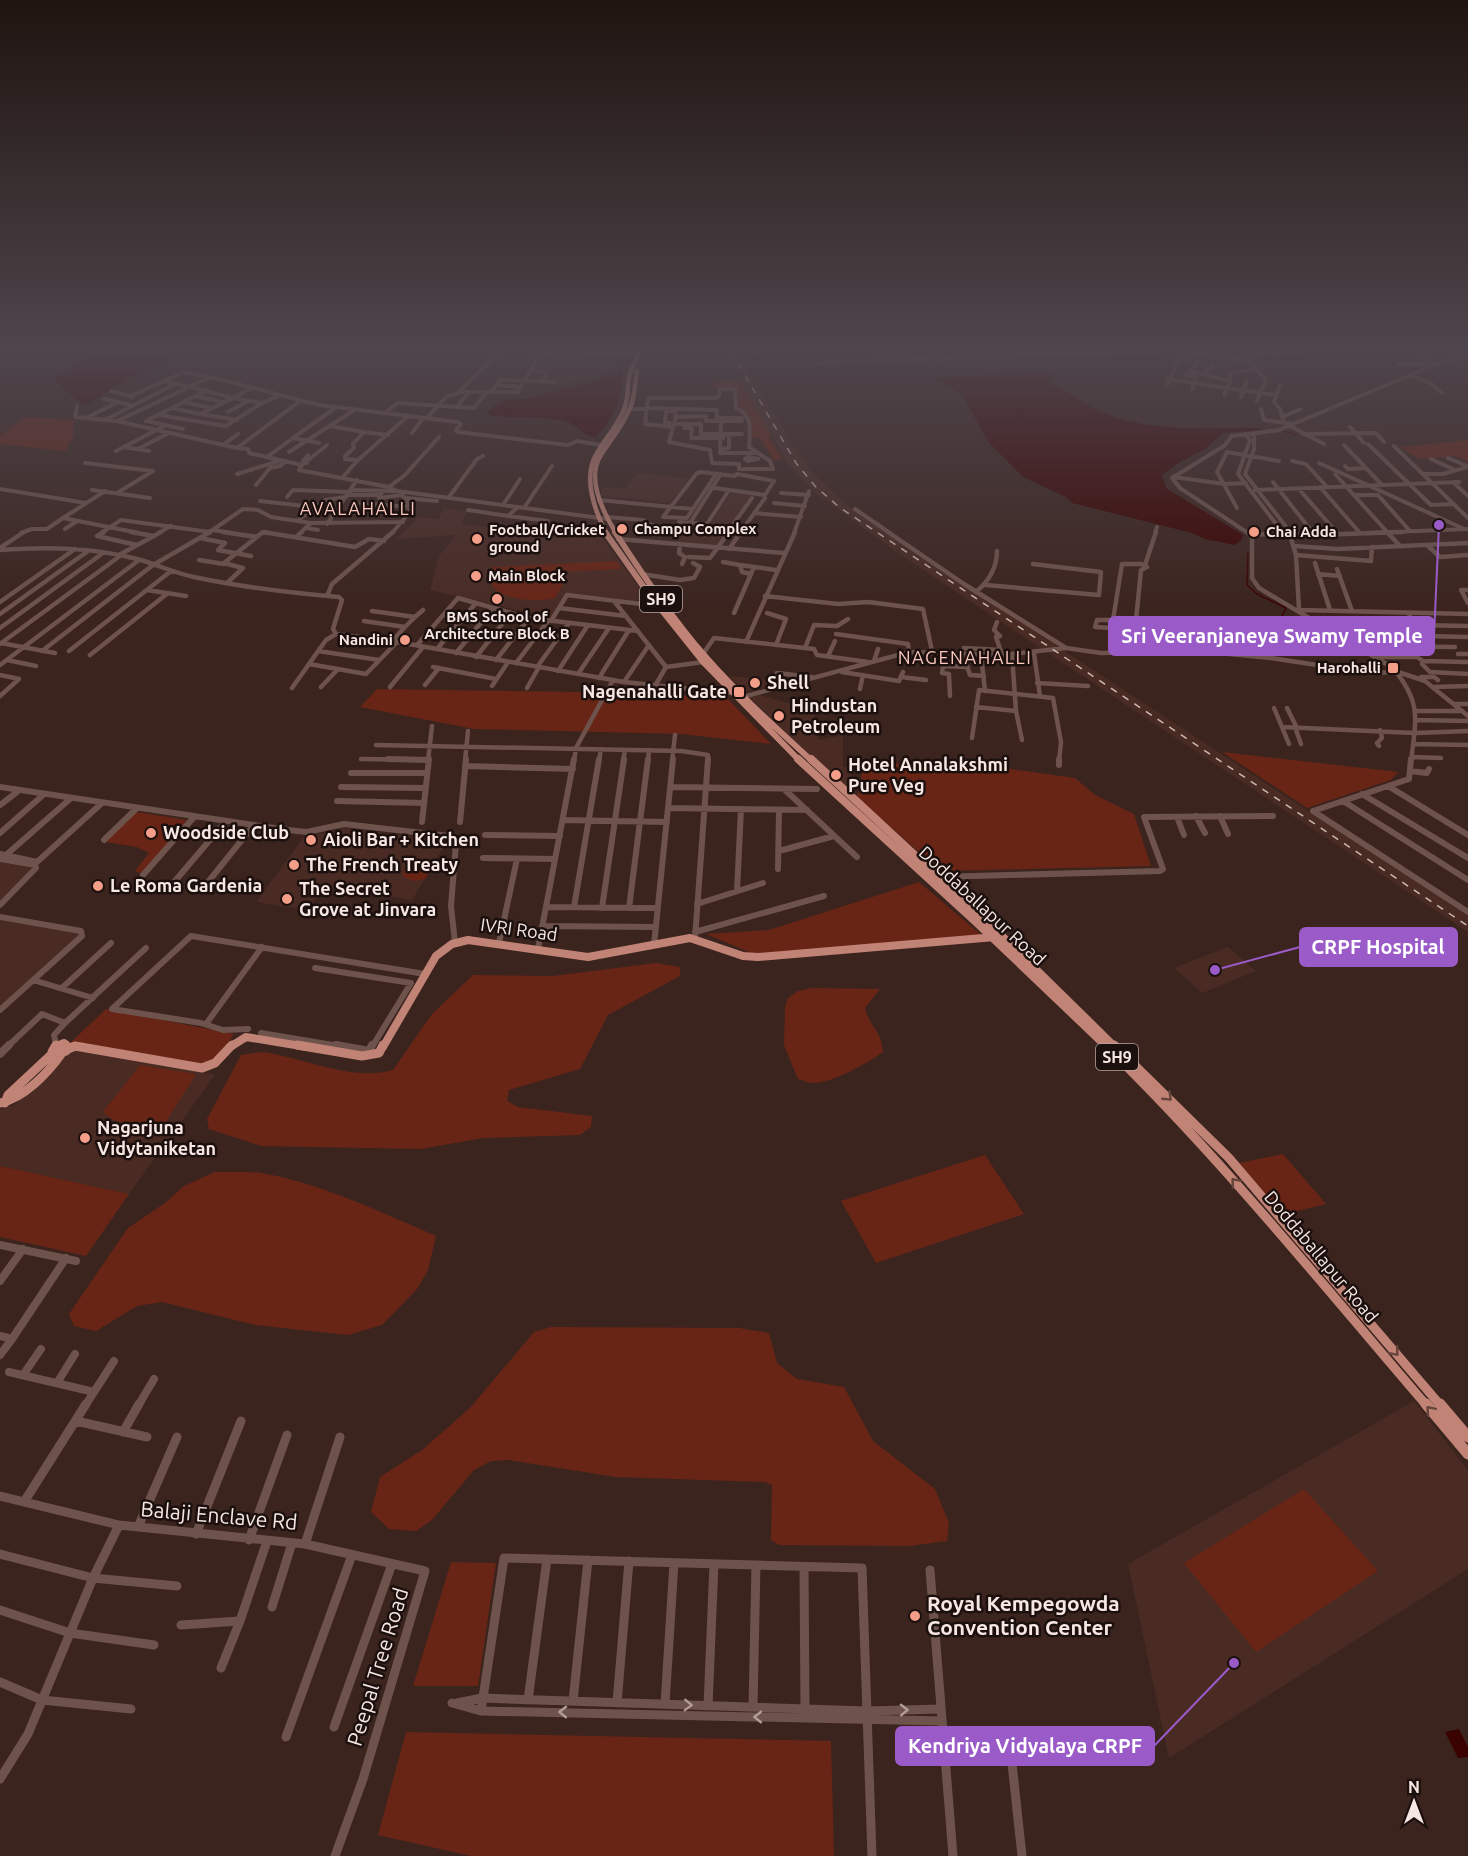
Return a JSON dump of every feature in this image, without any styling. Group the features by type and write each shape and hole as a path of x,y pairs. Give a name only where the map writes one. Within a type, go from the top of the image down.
{"main road":[{"name":"Doddaballapur Road","path":"607,438 593,456 588,473 591,493 604,519 642,574 737,695 937,877 1220,1164 1468,1454"},
{"name":"Doddaballapur Road","path":"614,438 595,465 594,478 611,545 703,662 1229,1158 1468,1437"},
{"name":"IVRI Road","path":"245,1032 362,1056 379,1053 436,956 455,943 468,940 588,957 695,936 743,956 758,957 997,937"},
{"path":"3,1103 19,1096 60,1050 75,1046 205,1068 217,1064 245,1032"}],"street":[{"path":"116,451 141,438"},
{"path":"138,449 160,438"},
{"path":"185,438 248,449 249,453 305,464"},
{"path":"223,445 233,438"},
{"path":"237,448 251,438"},
{"path":"267,457 293,438 319,443"},
{"path":"289,452 311,438"},
{"path":"358,460 345,459 345,456 354,448 353,444 359,438"},
{"path":"342,478 358,460 385,438"},
{"path":"389,487 405,475 439,438"},
{"path":"503,438 568,445 577,441 601,445"},
{"path":"669,438 669,442 710,450 712,464 739,464 739,469 773,469 770,461 749,447 749,438"},
{"path":"720,451 721,438"},
{"path":"720,451 729,448 729,438"},
{"path":"1173,477 1224,446 1231,438"},
{"path":"1248,438 1250,440 1238,474 1289,535"},
{"path":"1256,438 1245,474 1246,483 1289,535 1294,546 1299,610"},
{"path":"1311,438 1324,444"},
{"path":"1340,438 1380,485"},
{"path":"1361,438 1431,505 1454,504"},
{"path":"1380,438 1384,442"},
{"path":"327,596 332,584 384,541 410,512 402,494 389,487 299,470 330,446"},
{"path":"1394,446 1468,518"},
{"path":"123,447 149,451"},
{"path":"720,451 760,454"},
{"path":"720,451 746,456 760,454"},
{"path":"1237,508 1217,472 1227,452 1279,461"},
{"path":"305,464 303,460 308,455"},
{"path":"449,497 477,459 483,456"},
{"path":"1448,458 1468,466"},
{"path":"1431,459 1455,470"},
{"path":"1292,460 1312,469 1327,487"},
{"path":"237,474 284,461"},
{"path":"256,485 270,468 280,466 284,461"},
{"path":"85,463 153,471 117,493"},
{"path":"1319,463 1466,529"},
{"path":"524,508 552,466"},
{"path":"1345,466 1348,469 1366,468"},
{"path":"1424,474 1443,474 1468,466"},
{"path":"663,517 697,473 763,477 762,479 774,481 765,495 710,487"},
{"path":"690,523 718,474"},
{"path":"1335,474 1400,546"},
{"path":"1173,477 1225,484 1246,483"},
{"path":"1173,477 1180,488 1250,534 1252,537 1252,578 1259,588 1360,646 1398,672 1425,681 1465,711 1468,716"},
{"path":"503,506 520,479"},
{"path":"327,524 357,480"},
{"path":"1273,482 1315,535"},
{"path":"1254,490 1456,482 1468,496"},
{"path":"663,517 664,520 707,524 739,483"},
{"path":"663,517 685,519 710,487"},
{"path":"1298,488 1338,534"},
{"path":"1320,488 1360,533"},
{"path":"0,489 86,503"},
{"path":"92,490 150,498"},
{"path":"276,503 288,499 293,490 380,495 383,491 437,501"},
{"path":"0,549 32,527 47,529 105,491"},
{"path":"297,521 328,498 349,493"},
{"path":"746,642 801,517 809,493 781,493"},
{"path":"379,498 402,494 449,497 604,519 640,520 647,524 671,528"},
{"path":"1354,495 1378,495 1410,531"},
{"path":"689,557 709,559 752,498"},
{"path":"729,549 765,498"},
{"path":"260,501 313,507"},
{"path":"600,502 693,509"},
{"path":"361,503 409,507"},
{"path":"774,503 805,506"},
{"path":"292,511 297,506"},
{"path":"508,516 517,508"},
{"path":"42,651 153,566 212,531 243,509 258,510 271,517 311,523 403,522"},
{"path":"855,509 976,592 1066,648"},
{"path":"468,510 548,521"},
{"path":"754,513 801,517"},
{"path":"1395,514 1402,513"},
{"path":"63,518 154,536"},
{"path":"136,545 97,537 121,520 257,537"},
{"path":"65,529 78,521"},
{"path":"296,537 311,523"},
{"path":"1,644 119,556 172,526"},
{"path":"1145,565 1122,564 1113,620 1096,620 1095,627 1130,630 1128,620 1136,620 1141,570 1147,569 1145,565 1157,527"},
{"path":"306,528 318,530"},
{"path":"1250,534 1315,535 1466,529"},
{"path":"224,564 264,532 355,547 369,539 384,541"},
{"path":"709,533 726,535"},
{"path":"200,538 225,543 218,550 251,556"},
{"path":"618,539 784,553"},
{"path":"1294,546 1338,549 1468,543"},
{"path":"680,545 679,553 685,557 682,564"},
{"path":"1427,545 1440,557 1468,555"},
{"path":"0,549 34,547 75,549 139,560 171,571 227,583 339,597 342,600 333,629 336,634"},
{"path":"1296,555 1371,561 1372,547"},
{"path":"0,602 75,549"},
{"path":"0,614 88,551"},
{"path":"976,592 986,585 998,560 996,551"},
{"path":"0,628 103,553"},
{"path":"0,665 139,560"},
{"path":"199,560 243,568 227,583"},
{"path":"723,562 776,570"},
{"path":"642,574 687,580 694,578 700,567 693,563"},
{"path":"1315,563 1330,610"},
{"path":"986,585 1099,596 1101,572 1033,564"},
{"path":"740,565 742,572 751,574"},
{"path":"734,613 754,567"},
{"path":"1337,569 1352,611"},
{"path":"69,651 171,571"},
{"path":"1318,574 1340,576"},
{"path":"147,590 186,596"},
{"path":"1468,590 1461,590 1468,603"},
{"path":"90,655 168,593"},
{"path":"516,663 567,596 650,604"},
{"path":"765,596 838,604 868,602 923,609 932,651"},
{"path":"390,687 458,598 529,618 638,631"},
{"path":"614,601 666,667"},
{"path":"436,649 476,603"},
{"path":"456,653 493,608"},
{"path":"559,608 626,616"},
{"path":"309,664 366,674 405,627 423,610"},
{"path":"1299,610 1468,614"},
{"path":"372,611 415,617"},
{"path":"476,657 511,613"},
{"path":"767,613 786,619 777,645"},
{"path":"1396,635 1393,630 1418,631 1409,614"},
{"path":"496,660 529,618"},
{"path":"805,648 814,626 836,627 848,619"},
{"path":"1312,619 1377,622"},
{"path":"364,621 405,627"},
{"path":"997,622 994,630 1000,636 996,637 1001,653"},
{"path":"527,688 538,667 569,623"},
{"path":"558,670 588,625"},
{"path":"1416,626 1468,626"},
{"path":"578,674 609,628"},
{"path":"599,678 629,630"},
{"path":"1125,631 1128,651"},
{"path":"292,688 326,640 336,634 394,641 624,682 737,695 816,678 909,651 945,653 964,651 1012,655 1066,648 1101,653 1128,651 1228,653 1370,673 1398,672"},
{"path":"836,634 908,644 909,651"},
{"path":"1340,634 1468,637"},
{"path":"703,654 714,638 814,649 818,655 873,662"},
{"path":"1228,653 1233,640"},
{"path":"828,656 835,641"},
{"path":"1,644 55,653"},
{"path":"624,682 649,645"},
{"path":"1360,646 1455,647"},
{"path":"873,662 878,649"},
{"path":"318,651 379,660"},
{"path":"964,651 981,655 1001,653"},
{"path":"964,651 970,675 984,676"},
{"path":"945,653 942,673 949,674 950,696"},
{"path":"1034,653 1040,696"},
{"path":"1458,654 1468,654"},
{"path":"981,655 986,691"},
{"path":"1012,655 1017,694 1016,711 1022,740"},
{"path":"1375,657 1417,657 1423,661 1468,662"},
{"path":"7,660 36,666"},
{"path":"1423,661 1422,664 1430,672 1467,675"},
{"path":"492,686 508,662"},
{"path":"666,667 703,662"},
{"path":"942,666 967,667"},
{"path":"655,686 666,667"},
{"path":"425,686 436,668 496,679"},
{"path":"321,687 338,669"},
{"path":"838,671 899,681 902,674 926,680"},
{"path":"1398,672 1417,711 1409,779 1313,811 1468,912"},
{"path":"777,673 816,678"},
{"path":"0,675 19,679 0,696"},
{"path":"860,689 863,675"},
{"path":"1414,678 1434,677 1438,680"},
{"path":"538,949 576,748 613,680"},
{"path":"1037,683 1088,686"},
{"path":"1432,687 1468,686"},
{"path":"972,738 979,690 1054,699 1061,742 1059,765"},
{"path":"1453,704 1468,704"},
{"path":"976,707 1016,711"},
{"path":"1274,708 1290,744"},
{"path":"1287,708 1300,744"},
{"path":"1417,711 1465,711"},
{"path":"1416,720 1468,721"},
{"path":"422,822 432,726"},
{"path":"1283,727 1414,733 1468,731"},
{"path":"1379,746 1377,743 1383,738 1380,730"},
{"path":"460,822 468,731"},
{"path":"654,945 675,735"},
{"path":"1413,744 1468,745"},
{"path":"376,745 649,750 708,755 695,936 824,896"},
{"path":"574,907 601,749"},
{"path":"602,908 625,750"},
{"path":"629,908 649,750"},
{"path":"1412,757 1441,758"},
{"path":"361,759 429,760"},
{"path":"465,766 573,769"},
{"path":"1410,771 1427,772 1429,769"},
{"path":"351,772 427,773"},
{"path":"1388,786 1468,835"},
{"path":"341,787 426,788"},
{"path":"670,787 817,789"},
{"path":"0,788 308,832 344,824 454,838 450,926 455,943"},
{"path":"784,789 857,857"},
{"path":"0,805 17,792"},
{"path":"0,833 43,795"},
{"path":"1362,795 1468,858"},
{"path":"2,856 70,799"},
{"path":"337,801 424,803"},
{"path":"1343,801 1468,880"},
{"path":"2,856 37,862 102,803"},
{"path":"104,840 137,808"},
{"path":"668,808 807,810"},
{"path":"737,891 741,809"},
{"path":"778,869 779,810"},
{"path":"143,875 195,816"},
{"path":"1196,816 1205,833"},
{"path":"1220,816 1228,834"},
{"path":"937,877 1163,870 1144,817 1273,816"},
{"path":"1176,817 1184,835"},
{"path":"563,820 667,822"},
{"path":"175,881 226,821"},
{"path":"204,886 254,825"},
{"path":"485,835 560,836"},
{"path":"778,851 834,836"},
{"path":"0,905 36,868 35,865 2,856"},
{"path":"483,858 555,859"},
{"path":"499,943 517,859"},
{"path":"697,904 763,883"},
{"path":"546,907 658,908"},
{"path":"0,917 81,930 82,936 0,1010"},
{"path":"542,926 656,927"},
{"path":"245,1032 112,1009 187,938 195,936 425,974"},
{"path":"63,987 111,943"},
{"path":"206,1024 262,947"},
{"path":"60,1050 54,1035 146,948"},
{"path":"327,970 333,959"},
{"path":"261,1033 296,1042 369,1051 411,982 315,968"},
{"path":"33,980 63,987 93,998"},
{"path":"0,1054 42,1014 65,1023"},
{"path":"0,1245 76,1261"},
{"path":"0,1281 22,1249"},
{"path":"0,1355 66,1258"},
{"path":"0,1336 12,1339"},
{"path":"23,1375 41,1349"},
{"path":"57,1383 75,1354"},
{"path":"24,1502 114,1361"},
{"path":"9,1372 94,1392"},
{"path":"123,1432 154,1379"},
{"path":"196,1534 241,1420"},
{"path":"76,1421 147,1437"},
{"path":"249,1539 287,1435"},
{"path":"138,1527 177,1437"},
{"name":"Balaji Enclave Rd","path":"0,1779 28,1734 93,1578 119,1525 305,1544 340,1437"},
{"path":"0,1496 119,1525"},
{"path":"221,1668 240,1621 267,1541"},
{"path":"272,1607 291,1543"},
{"name":"Peepal Tree Road","path":"305,1544 425,1571 363,1779 335,1856"},
{"path":"0,1554 93,1578 177,1586"},
{"path":"286,1737 352,1555"},
{"path":"481,1710 504,1558 862,1568 872,1856"},
{"path":"528,1700 547,1559"},
{"path":"573,1701 588,1560"},
{"path":"617,1703 629,1561"},
{"path":"665,1704 674,1563"},
{"path":"334,1727 392,1564"},
{"path":"708,1706 714,1564"},
{"path":"753,1707 756,1565"},
{"path":"804,1567 805,1709"},
{"path":"930,1570 953,1856"},
{"path":"0,1610 70,1633 154,1645"},
{"path":"181,1625 240,1621"},
{"path":"0,1682 42,1700 131,1709"},
{"path":"941,1709 867,1715 481,1710 452,1703 482,1698 753,1707 805,1709 867,1715 942,1721"},
{"path":"1010,1745 1022,1856"}],"shaded area":[{"path":"0,438 73,438 65,451 0,444"},
{"path":"752,438 769,438 783,459 774,460 759,438"},
{"path":"773,438 788,438 814,474 860,515 1057,646 1042,649 895,551 816,493 787,463"},
{"path":"986,438 1218,438 1205,449 1178,463 1162,475 1166,488 1243,535 1235,545 1072,503 1066,497 1023,477"},
{"path":"1468,440 1468,462 1454,456 1420,459 1399,447"},
{"path":"637,473 690,478 670,503 601,496 603,487 626,488"},
{"path":"731,493 753,495 718,551 675,546 687,525 708,527"},
{"path":"444,508 468,511 461,524 573,538 600,535 650,602 566,593 551,618 430,590 439,556 456,535 396,539 419,517 438,519"},
{"path":"617,561 621,569 490,575 492,567"},
{"path":"562,576 565,581 555,598 538,600 507,596 493,587 491,579"},
{"path":"1063,650 1468,916 1468,932 1048,653"},
{"path":"729,676 772,680 784,682 744,692"},
{"path":"377,689 655,693 728,699 771,744 681,734 474,729 360,707"},
{"path":"759,695 814,710 818,740 843,735 843,767 852,767 849,793 749,697"},
{"path":"1222,752 1398,772 1391,780 1307,808"},
{"path":"967,763 1075,778 1095,795 1134,814 1151,866 940,871 857,797 864,764"},
{"path":"136,812 187,820 142,874 135,871 149,853 137,847 105,842"},
{"path":"345,828 452,842 443,848 412,900 325,886 307,910 256,902 304,837"},
{"path":"0,862 32,868 0,901"},
{"path":"415,864 425,864 432,868 425,879 414,881 404,877 403,873 406,868"},
{"path":"919,882 985,938 756,955 706,934 769,930"},
{"path":"0,920 78,933 79,936 0,1007"},
{"path":"1228,947 1256,971 1202,993 1174,968"},
{"path":"656,963 680,967 680,976 608,1015 580,1069 509,1090 507,1101 518,1107 592,1116 591,1127 580,1135 483,1138 421,1149 261,1146 209,1129 207,1119 241,1055 266,1052 362,1073 393,1070 432,1014 473,975 553,976"},
{"path":"812,988 880,989 865,1008 878,1033 883,1052 839,1077 812,1083 798,1079 784,1045 785,1007 788,998 798,991"},
{"path":"106,1009 234,1034 216,1061 204,1064 70,1043"},
{"name":"Nagarjuna Vidytaniketan","path":"77,1049 215,1075 129,1194 0,1166 0,1109 14,1105 68,1053"},
{"path":"140,1065 196,1074 164,1125 124,1124 103,1112"},
{"path":"1283,1154 1326,1204 1282,1215 1239,1163"},
{"path":"985,1155 1024,1214 876,1263 841,1201"},
{"path":"0,1166 129,1194 86,1256 0,1237"},
{"path":"215,1172 261,1173 305,1183 350,1199 436,1236 428,1270 417,1289 382,1325 348,1335 255,1325 162,1302 137,1306 96,1331 74,1326 69,1314 128,1228 165,1203 184,1186"},
{"path":"551,1327 739,1328 769,1333 777,1363 797,1379 844,1387 873,1441 935,1489 949,1523 947,1541 910,1546 779,1545 771,1540 772,1485 765,1482 616,1477 508,1460 491,1461 474,1470 432,1520 416,1531 389,1529 371,1512 380,1477 422,1450 470,1408 534,1332"},
{"path":"1414,1401 1468,1470 1468,1569 1169,1758 1128,1564"},
{"path":"1304,1489 1378,1571 1256,1652 1184,1563"},
{"path":"451,1562 496,1563 478,1686 413,1686"},
{"path":"1459,1729 1468,1747 1468,1757 1458,1758 1445,1732"},
{"path":"406,1732 831,1741 834,1856 471,1856 378,1835"}],"waterway":[{"path":"1241,651 1273,634 1286,608 1257,594 1247,585 1248,553"}],"railway":[{"path":"781,438 796,463 815,486 839,507 1468,926"}],"place":[{"name":"Sri Veeranjaneya Swamy Temple","path":"1439,525"},
{"name":"Champu Complex","path":"622,529"},
{"name":"Chai Adda","path":"1254,532"},
{"name":"Football/Cricket ground","path":"477,539"},
{"name":"Main Block","path":"476,576"},
{"name":"BMS School of Architecture Block B","path":"497,599"},
{"name":"Nandini","path":"405,640"},
{"name":"Harohalli","path":"1393,668"},
{"name":"Shell","path":"755,683"},
{"name":"Nagenahalli Gate","path":"739,692"},
{"name":"Hindustan Petroleum","path":"779,716"},
{"name":"Hotel Annalakshmi Pure Veg","path":"836,775"},
{"name":"Woodside Club","path":"151,833"},
{"name":"Aioli Bar + Kitchen","path":"311,840"},
{"name":"The French Treaty","path":"294,865"},
{"name":"Le Roma Gardenia","path":"98,886"},
{"name":"The Secret Grove at Jinvara","path":"287,899"},
{"name":"CRPF Hospital","path":"1215,970"},
{"name":"Nagarjuna Vidytaniketan","path":"85,1138"},
{"name":"Royal Kempegowda Convention Center","path":"915,1616"},
{"name":"Kendriya Vidyalaya CRPF","path":"1234,1663"}],"district":[{"name":"AVALAHALLI","path":"358,509"},
{"name":"NAGENAHALLI","path":"965,658"}]}
